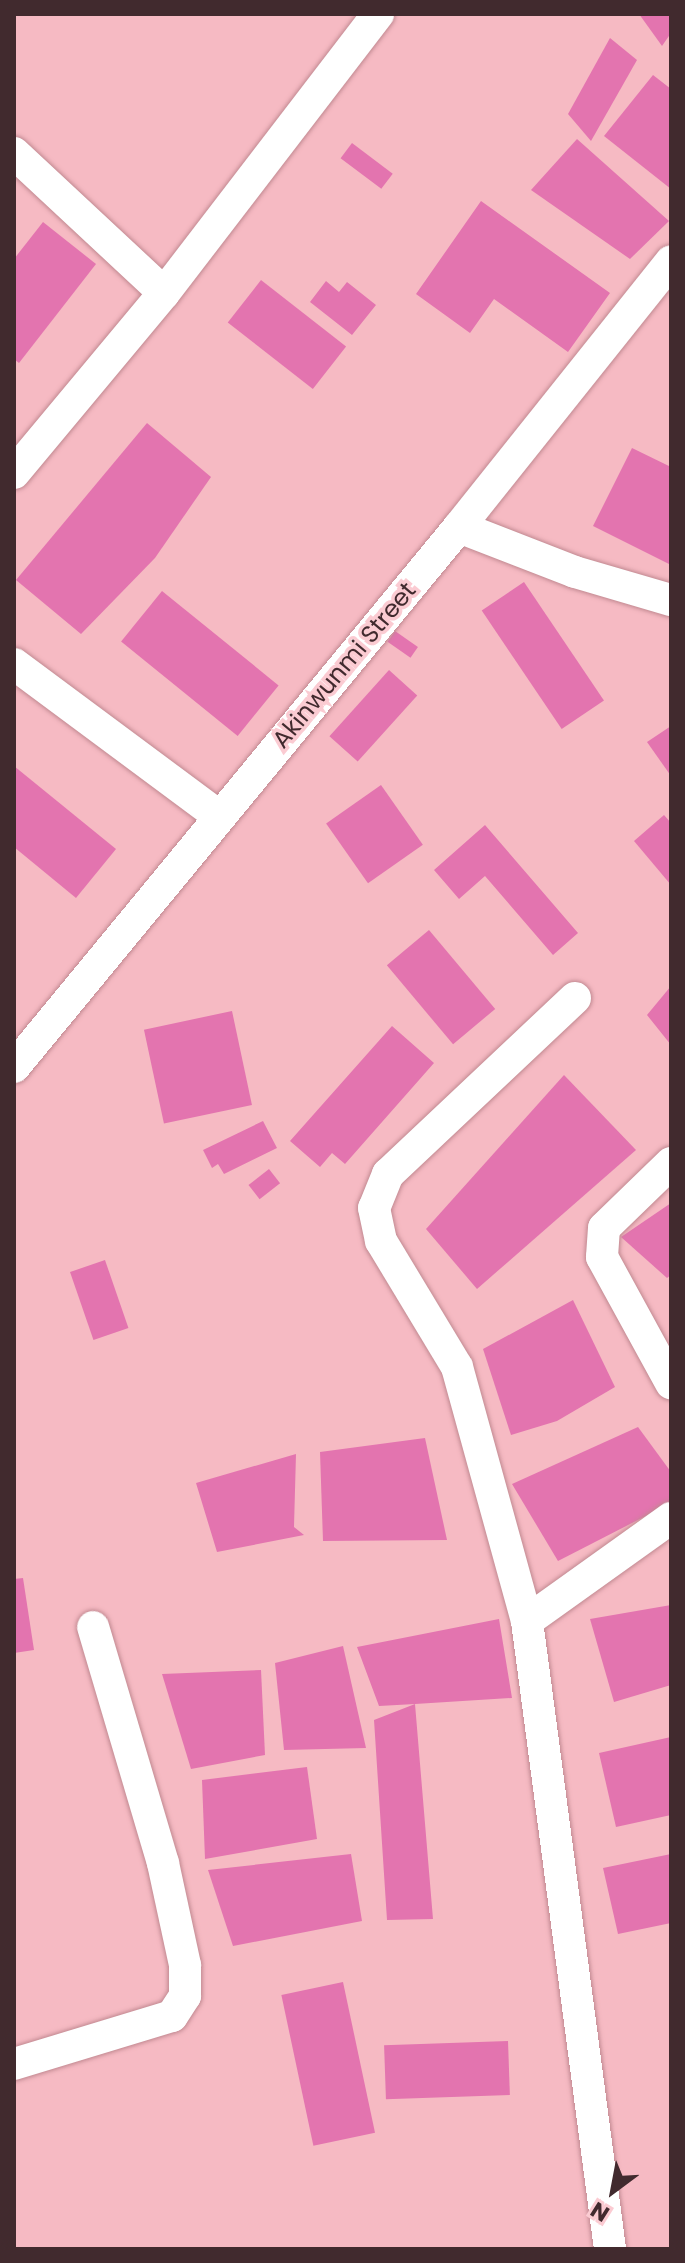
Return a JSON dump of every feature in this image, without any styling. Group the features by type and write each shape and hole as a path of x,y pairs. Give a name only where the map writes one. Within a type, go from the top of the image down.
{"street":[{"path":"14,473 164,293 378,14"},
{"path":"14,153 164,293"},
{"name":"Akinwunmi Street","path":"14,1067 217,815 459,527 671,261"},
{"path":"459,527 575,572 671,600"},
{"path":"14,664 217,815"},
{"path":"575,998 388,1174 374,1208 381,1241 457,1367 527,1621 610,2249"},
{"path":"671,1163 604,1228 602,1257 671,1383"},
{"path":"527,1621 671,1518"},
{"path":"14,2064 172,2016 185,1996 185,1965 163,1863 93,1627"}],"building":[{"path":"639,14 671,14 671,33 662,46"},
{"path":"610,38 637,60 591,141 568,114"},
{"path":"653,75 671,89 671,189 604,136"},
{"path":"577,139 669,221 630,259 531,190"},
{"path":"352,143 393,174 381,189 341,158"},
{"path":"481,201 610,293 568,352 494,299 470,333 416,294"},
{"path":"43,222 96,264 19,363 14,359 14,259"},
{"path":"261,280 346,346 313,389 228,323"},
{"path":"326,281 339,292 347,282 376,305 352,335 310,302"},
{"path":"147,423 211,477 155,558 81,634 16,580"},
{"path":"632,448 671,467 671,565 593,526"},
{"path":"524,582 604,701 562,729 482,611"},
{"path":"162,591 279,685 238,736 121,642"},
{"path":"395,631 418,647 410,658 388,642"},
{"path":"389,670 417,695 358,762 329,736"},
{"path":"671,726 671,776 647,742"},
{"path":"14,766 116,849 76,898 14,847"},
{"path":"381,785 423,845 368,883 326,823"},
{"path":"664,815 671,823 671,885 634,841"},
{"path":"485,825 578,933 553,955 485,876 459,899 434,870"},
{"path":"429,930 495,1009 453,1044 387,965"},
{"path":"671,986 671,1045 647,1015"},
{"path":"232,1011 252,1105 164,1124 144,1030"},
{"path":"392,1026 434,1063 345,1164 332,1153 320,1167 290,1141"},
{"path":"564,1075 636,1150 477,1289 426,1229"},
{"path":"263,1121 277,1148 224,1174 218,1164 212,1168 203,1150"},
{"path":"269,1169 280,1183 260,1199 249,1185"},
{"path":"671,1203 671,1275 667,1278 621,1237"},
{"path":"105,1260 128,1328 93,1340 70,1272"},
{"path":"573,1300 615,1387 557,1421 511,1435 483,1349"},
{"path":"638,1427 671,1472 671,1503 558,1561 512,1484"},
{"path":"425,1438 447,1540 323,1541 320,1452"},
{"path":"296,1454 294,1527 304,1535 217,1552 196,1483"},
{"path":"23,1578 34,1650 14,1653 14,1579"},
{"path":"671,1605 671,1685 614,1702 590,1619"},
{"path":"499,1619 512,1698 379,1706 357,1647"},
{"path":"343,1646 366,1748 284,1750 275,1663"},
{"path":"261,1670 265,1755 191,1769 162,1674"},
{"path":"415,1704 433,1919 387,1920 374,1720"},
{"path":"671,1737 671,1815 616,1827 599,1753"},
{"path":"307,1767 317,1839 205,1859 202,1780"},
{"path":"351,1854 362,1921 233,1946 208,1870"},
{"path":"671,1854 671,1923 618,1934 603,1868"},
{"path":"343,1982 375,2133 313,2146 281,1995"},
{"path":"508,2041 510,2095 386,2099 384,2045"}]}
